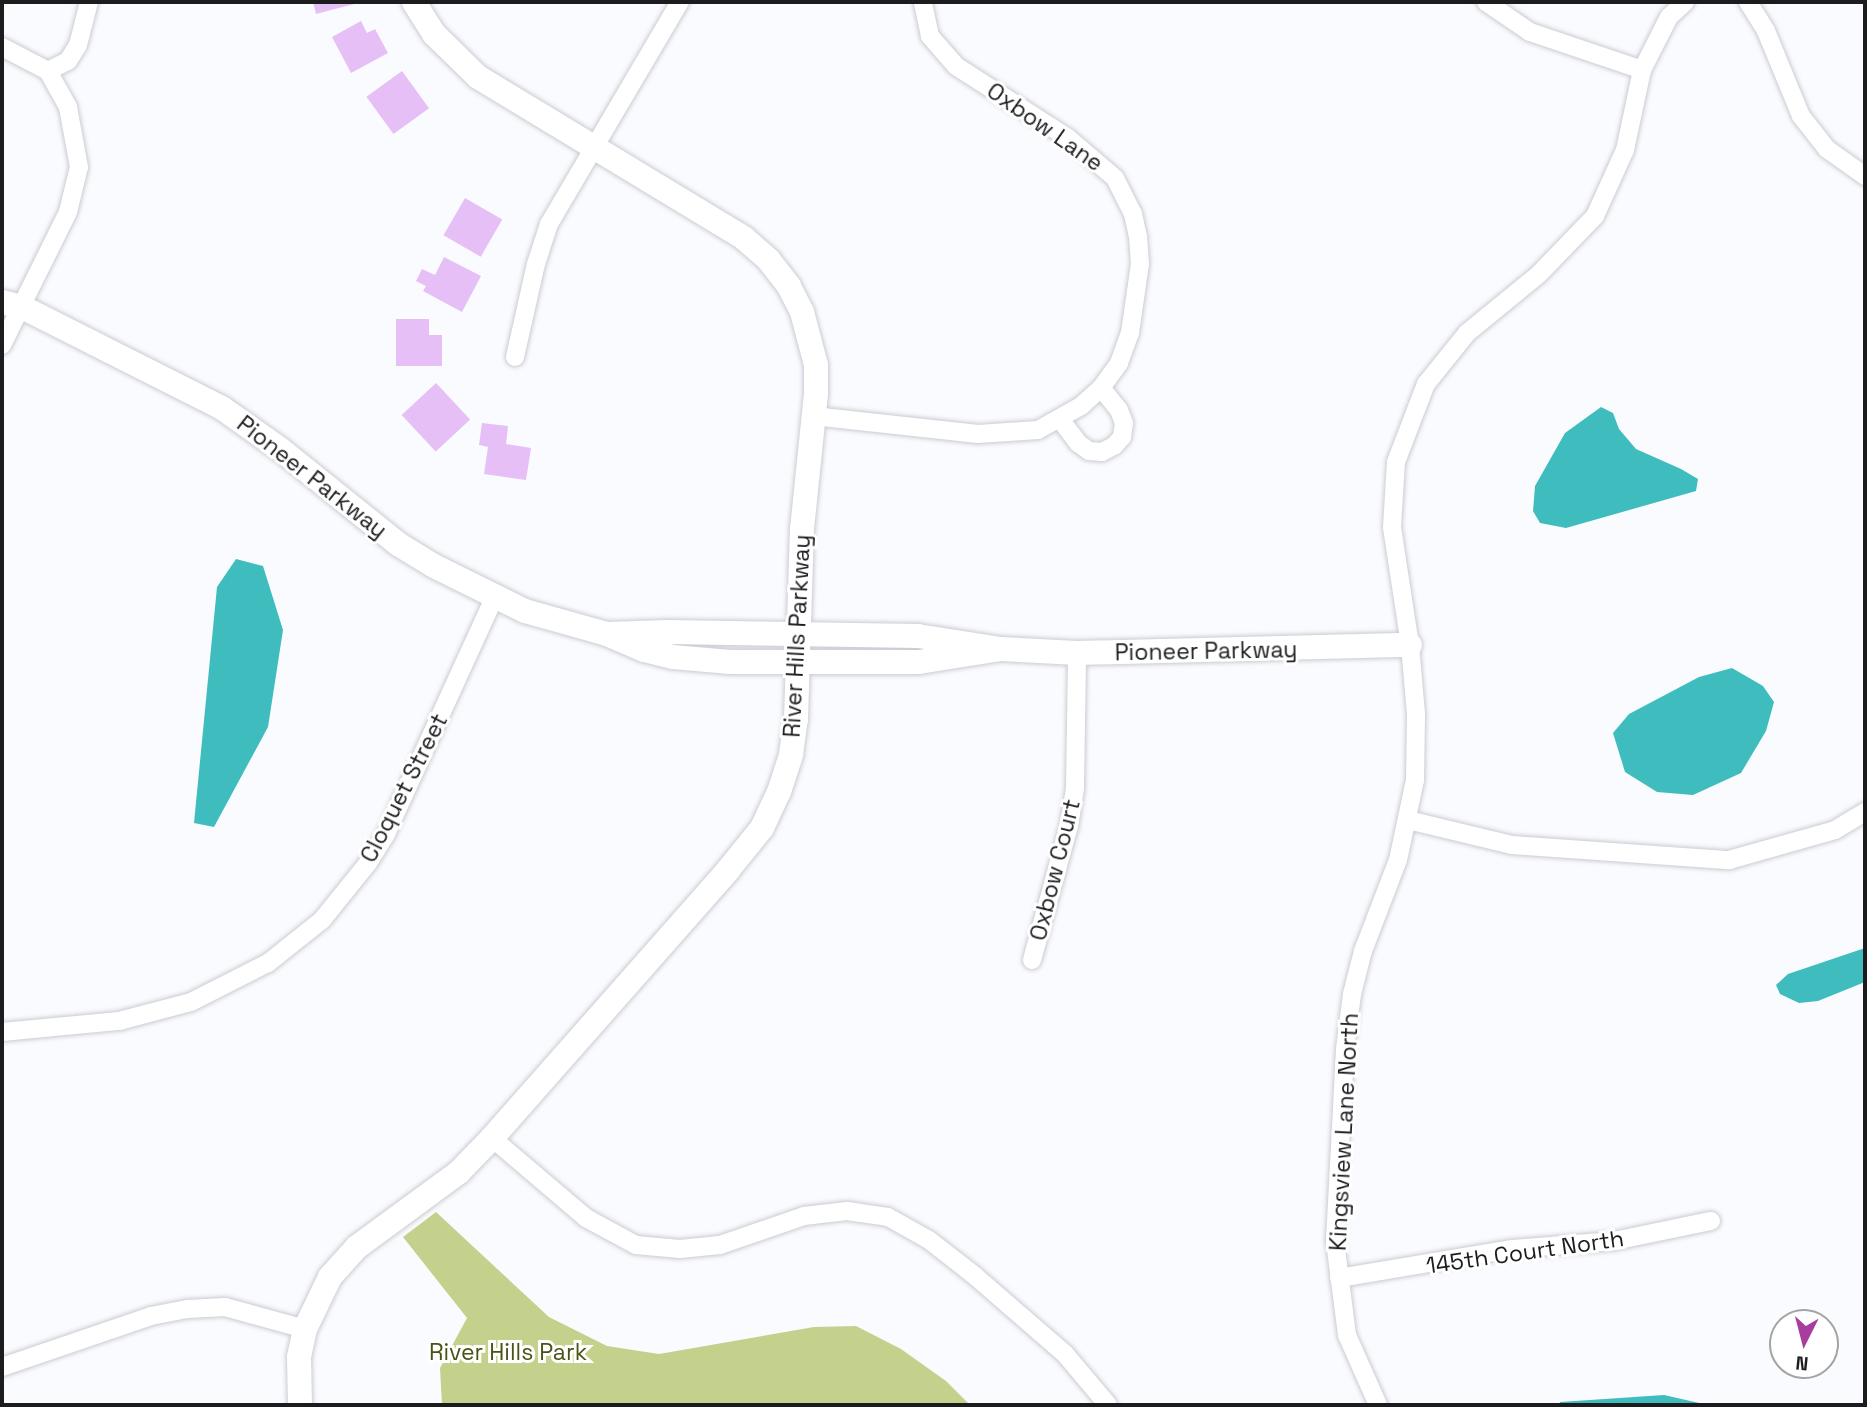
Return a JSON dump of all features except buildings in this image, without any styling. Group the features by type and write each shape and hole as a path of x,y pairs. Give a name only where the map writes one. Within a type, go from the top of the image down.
{"street":[{"path":"48,71 68,61 78,45 89,2"},
{"name":"River Hills Parkway","path":"300,1405 299,1357 304,1329 330,1277 357,1247 459,1172 492,1138 762,828 779,792 791,754 796,719 802,529 816,365 810,338 789,285 769,260 744,237 478,77 434,34 414,2"},
{"path":"514,357 543,239 680,2"},
{"name":"Oxbow Lane","path":"813,415 978,434 1038,430 1081,407 1101,387 1119,363 1130,333 1140,264 1138,237 1126,197 1115,178 1084,150 956,66 940,51 930,36 923,2"},
{"path":"1486,2 1530,32 1642,70"},
{"name":"Kingsview Lane North","path":"1378,1405 1347,1335 1339,1278 1336,1227 1345,1049 1352,994 1363,951 1398,860 1415,780 1416,714 1410,645 1392,527 1396,462 1426,384 1467,333 1539,274 1595,216 1625,150 1642,70 1670,18 1685,2"},
{"path":"1748,2 1766,31 1801,116 1827,149 1865,176"},
{"path":"2,47 48,71 68,107 79,167 68,212 12,304 3,342"},
{"name":"Pioneer Parkway","path":"2,289 12,304 222,408 281,449 398,544 494,598 568,625 607,634 644,650 673,657 797,663 919,662 1001,649"},
{"path":"1060,419 1078,443 1089,451 1102,452 1114,446 1122,437 1124,424 1119,410 1101,387"},
{"name":"Cloquet Street","path":"2,1032 119,1021 191,1002 268,963 322,920 368,863 386,834 494,598"},
{"name":"Pioneer Parkway","path":"607,634 798,633 918,636 1001,649 1077,653 1410,645"},
{"name":"Oxbow Court","path":"1032,960 1069,826 1075,787 1077,653"},
{"path":"1408,820 1512,845 1729,860 1835,830 1865,812"},
{"path":"492,1138 586,1218 636,1245 680,1250 720,1245 804,1216 847,1210 888,1217 929,1240 975,1276 1065,1354 1108,1405"},
{"name":"145th Court North","path":"1339,1278 1376,1274 1513,1249 1614,1241 1711,1221"},
{"path":"2,1367 151,1316 188,1309 225,1307 304,1329"}],"green space":[{"name":"River Hills Park","path":"436,1212 549,1317 607,1346 659,1354 814,1327 856,1326 901,1349 946,1381 970,1405 442,1405 440,1368 467,1318 403,1237"}],"water":[{"path":"1601,407 1613,413 1619,429 1636,449 1698,479 1696,491 1566,528 1540,523 1533,511 1535,486 1565,433"},
{"path":"236,559 263,566 283,630 268,727 214,827 194,823 217,587"},
{"path":"1732,668 1763,686 1774,702 1766,731 1741,773 1693,795 1657,792 1625,772 1613,733 1629,714 1699,677"},
{"path":"1865,948 1865,982 1818,1001 1799,1003 1780,994 1776,985 1788,974"},
{"path":"1664,1395 1708,1405 1559,1405 1560,1402"}]}
